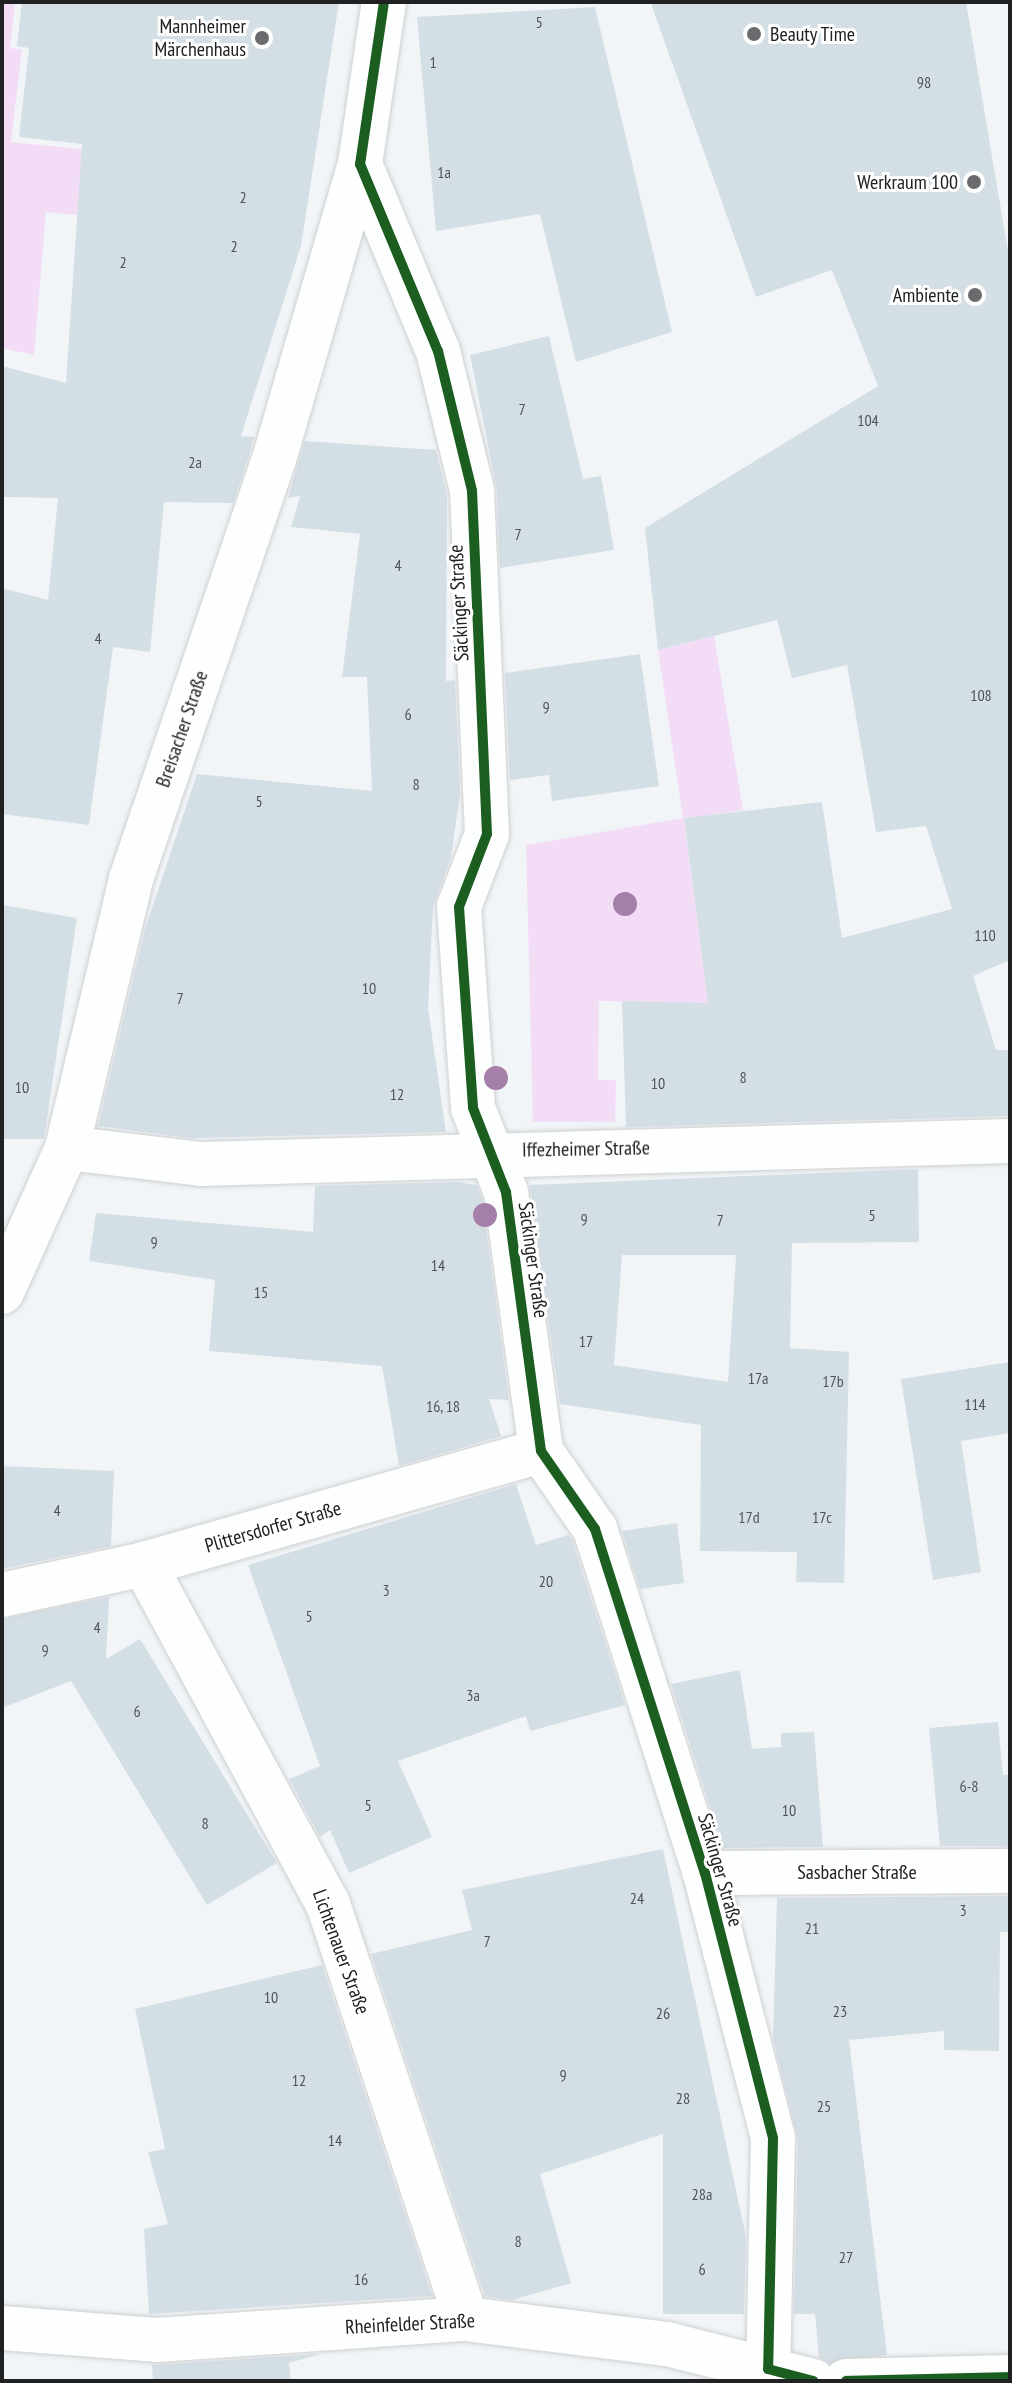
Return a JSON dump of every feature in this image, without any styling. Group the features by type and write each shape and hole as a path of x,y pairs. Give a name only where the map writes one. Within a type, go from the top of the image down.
{"street":[{"path":"360,164 384,2"},
{"name":"Breisacher Straße","path":"2,1292 67,1148 131,879 273,463 360,164"},
{"name":"Säckinger Straße","path":"360,164 438,351 472,491 487,834 459,907 473,1108 506,1192 541,1451 595,1529 705,1873 773,2138 768,2369"},
{"name":"Iffezheimer Straße","path":"67,1148 201,1164 489,1151 1010,1141"},
{"name":"Plittersdorfer Straße","path":"2,1595 144,1564 541,1451"},
{"name":"Lichtenauer Straße","path":"144,1564 328,1904 466,2319"},
{"name":"Sasbacher Straße","path":"705,1873 1010,1871"},
{"name":"Rheinfelder Straße","path":"2,2328 157,2340 466,2319 667,2344 813,2381"},
{"path":"846,2381 1010,2377"}],"shaded area":[{"path":"2,2 15,2 10,48 22,50 11,142 100,151 117,219 46,212 34,355 2,348"},
{"path":"714,636 743,810 684,819 708,1003 599,1001 598,1080 616,1080 615,1122 533,1122 526,845 683,818 658,650"}],"building":[{"path":"22,2 339,2 301,246 241,436 254,437 249,455 233,503 164,502 150,652 113,647 89,825 2,814 2,588 48,600 58,498 2,497 2,366 66,383 82,144 19,137 29,48 17,46"},
{"path":"966,2 1010,263 1010,960 973,976 996,1050 1010,1050 1010,1116 626,1127 622,1001 708,1003 684,818 822,802 842,938 952,909 926,826 876,832 847,665 792,678 777,620 658,650 645,528 878,386 832,270 756,297 651,4"},
{"path":"595,7 672,332 576,362 540,214 436,231 417,17"},
{"path":"549,336 583,479 601,476 614,550 500,568 497,490 470,355"},
{"path":"305,441 436,450 447,495 446,681 455,680 460,795 451,857 433,907 428,1008 446,1132 191,1138 98,1126 145,929 197,774 372,791 367,677 342,677 360,534 291,527 300,496 288,498"},
{"path":"640,654 659,786 552,801 549,775 510,780 505,673"},
{"path":"2,905 77,918 44,1139 2,1139"},
{"path":"918,1169 919,1242 792,1243 790,1348 849,1352 844,1583 796,1582 797,1552 700,1551 701,1425 560,1404 530,1185","holes":["622,1255 736,1255 728,1382 614,1365"]},
{"path":"457,1182 477,1185 482,1198 509,1400 489,1399 501,1436 399,1466 382,1366 209,1351 215,1280 89,1261 96,1213 313,1232 315,1186"},
{"path":"1010,1362 1010,1433 961,1441 981,1572 933,1580 901,1379"},
{"path":"2,1466 114,1471 111,1546 2,1569"},
{"path":"516,1484 536,1545 568,1535 572,1540 625,1705 530,1731 526,1716 398,1761 432,1837 349,1873 330,1830 320,1837 289,1779 320,1766 248,1565"},
{"path":"677,1523 684,1583 640,1589 622,1531"},
{"path":"109,1597 106,1659 140,1639 277,1863 207,1905 71,1681 2,1708 2,1619"},
{"path":"740,1670 752,1749 781,1747 781,1733 814,1732 823,1847 723,1848 671,1684"},
{"path":"998,1722 1003,1775 1010,1775 1010,1846 940,1846 929,1728"},
{"path":"663,1849 746,2237 744,2314 663,2314 663,2134 540,2174 571,2283 512,2300 485,2296 371,1954 472,1930 462,1890"},
{"path":"1010,1896 1010,1932 1000,1932 999,2051 944,2050 944,2031 849,2040 887,2355 830,2363 819,2357 815,2314 794,2314 798,2139 773,2039 777,1898"},
{"path":"322,1965 432,2296 149,2314 144,2229 168,2224 148,2152 165,2149 135,2009"},
{"path":"320,2354 289,2363 291,2381 153,2381 152,2365"}],"cycle path":[{"path":"384,2 360,164 438,351 472,491 487,834 459,907 473,1108 506,1192 541,1451 595,1529 705,1873 773,2138 768,2369 813,2381"},
{"path":"846,2381 1010,2377"}],"place":[{"name":"Beauty Time","path":"754,34"},
{"name":"Mannheimer Märchenhaus","path":"262,38"},
{"name":"Werkraum 100","path":"974,182"},
{"name":"Ambiente","path":"975,295"}]}
